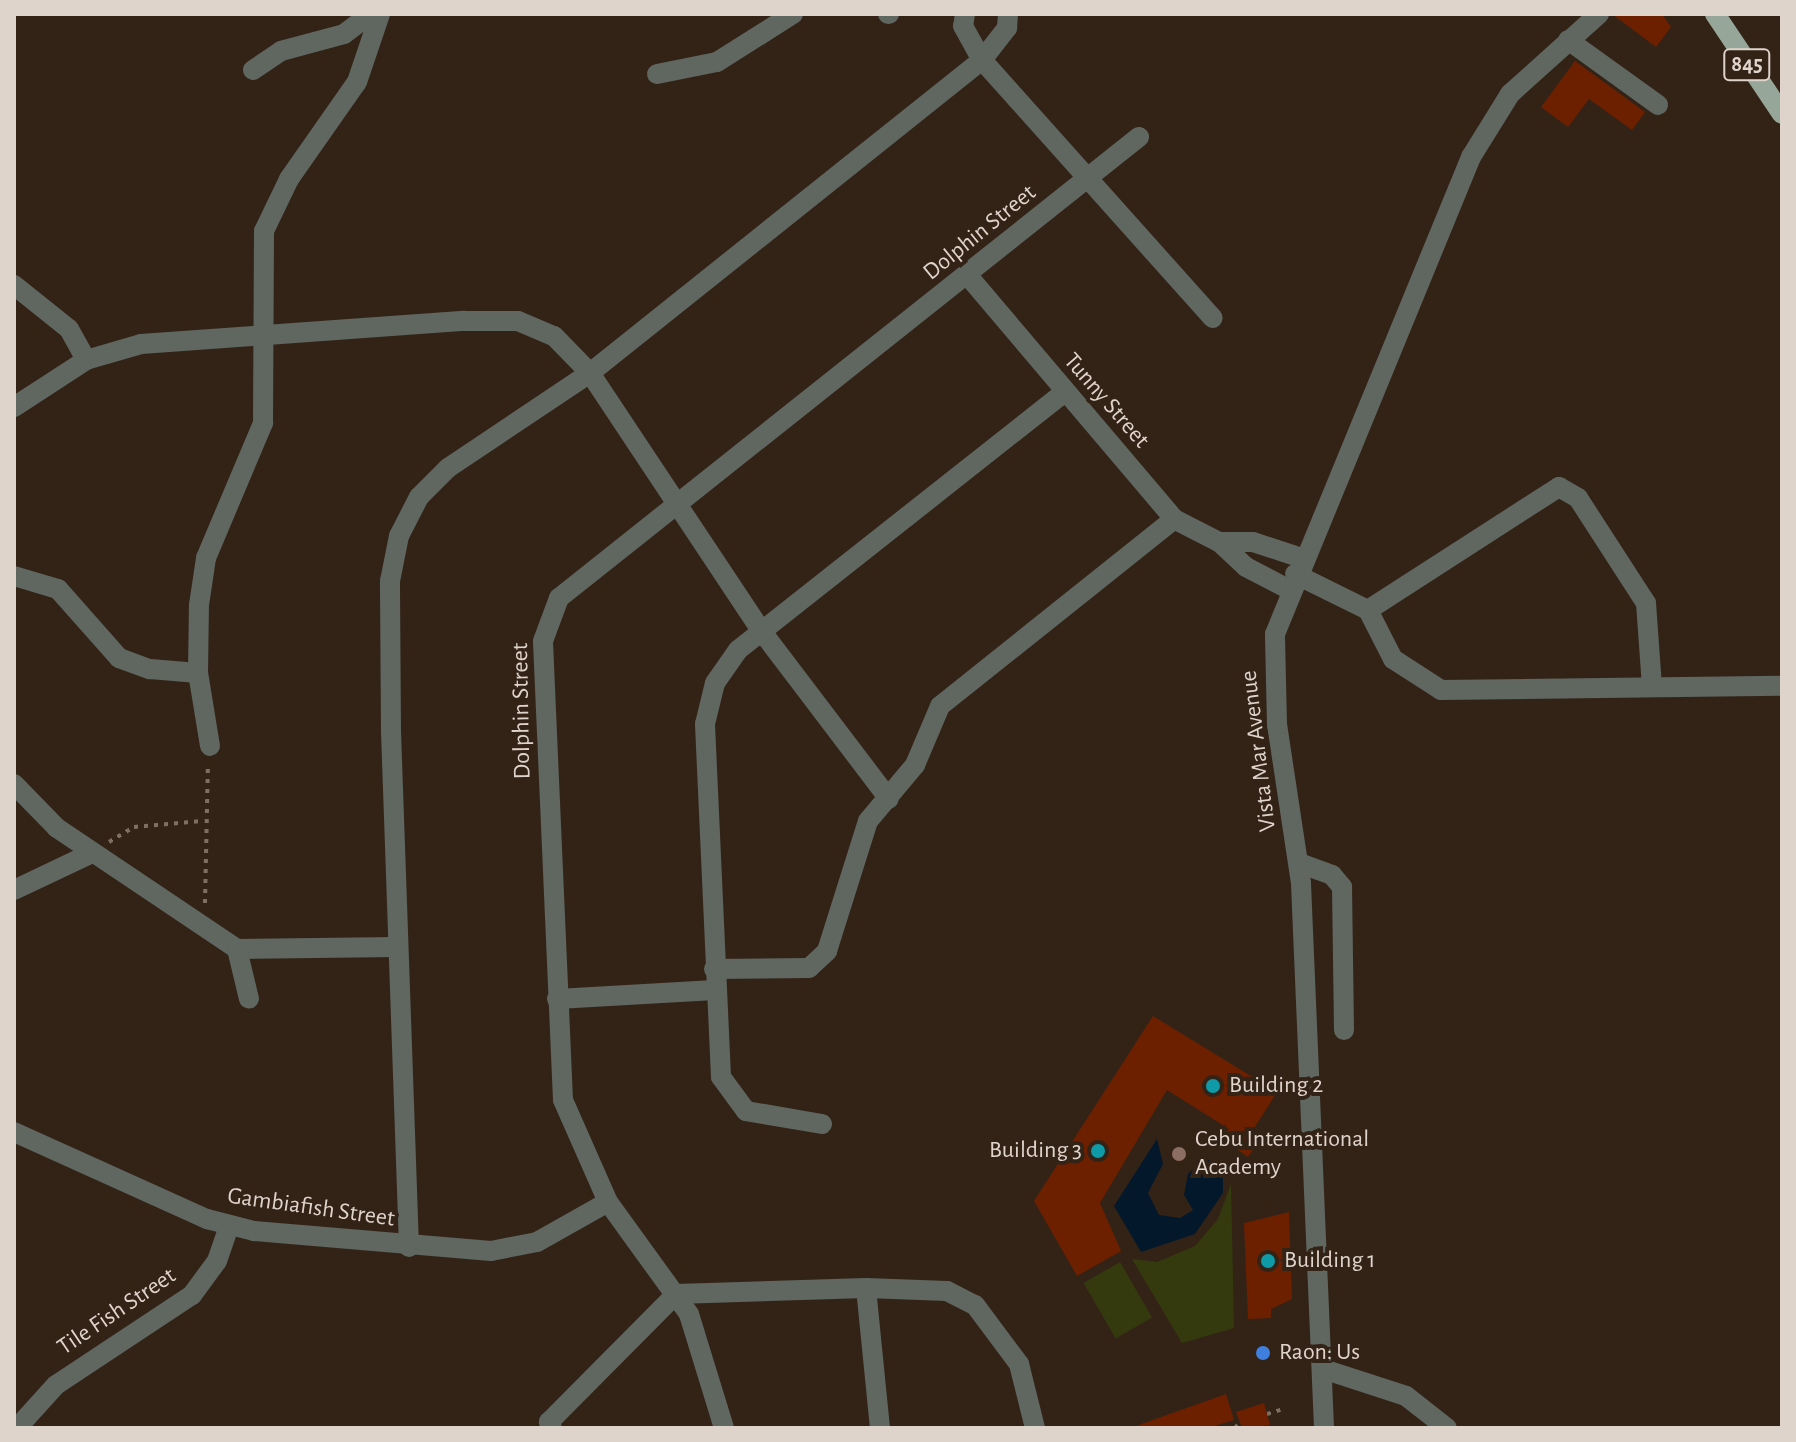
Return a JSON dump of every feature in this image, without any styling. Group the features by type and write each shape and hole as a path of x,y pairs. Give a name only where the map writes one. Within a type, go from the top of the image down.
{"main road":[{"name":"845","path":"1715,14 1782,114"}],"street":[{"path":"253,70 281,51 344,34 371,14"},
{"path":"210,746 198,673 206,558 263,423 261,334 264,231 289,179 357,82 380,14"},
{"path":"657,74 717,62 793,14"},
{"path":"965,14 963,26 982,60 1091,176 1213,318"},
{"path":"409,1247 397,947 390,581 399,536 419,497 448,468 590,373 982,60 1007,28 1008,14"},
{"name":"Vista Mar Avenue","path":"1324,1428 1299,863 1274,664 1296,574 1471,157 1510,94 1599,14"},
{"path":"1568,40 1658,105"},
{"name":"Dolphin Street","path":"724,1428 714,1379 676,1294 608,1202 568,1121 557,999 543,641 559,598 676,501 969,277 1139,137"},
{"name":"Tunny Street","path":"969,277 1064,393 1174,519 1219,542 1246,567 1296,574"},
{"path":"14,285 69,329 86,360"},
{"path":"14,407 86,360 141,344 261,334 518,321 554,336 590,373 763,633 889,799"},
{"path":"822,1124 746,1111 721,1077 705,724 715,683 738,650 1064,393"},
{"path":"1368,610 1559,487 1578,498 1646,603 1652,687"},
{"path":"714,969 809,968 827,951 868,821 915,765 940,706 1174,519"},
{"name":"Tunny Street","path":"1219,542 1253,542 1296,574"},
{"path":"1296,574 1368,610 1393,659 1441,690 1782,686"},
{"path":"14,576 58,589 119,658 150,669 198,673"},
{"path":"14,784 92,853 237,949 397,947"},
{"path":"14,890 92,853"},
{"path":"1299,863 1332,875 1342,887 1344,1030"},
{"path":"237,949 249,999"},
{"path":"557,999 715,990"},
{"name":"Gambiafish Street","path":"14,1132 229,1227 409,1247 514,1248 608,1202"},
{"name":"Tile Fish Street","path":"17,1428 56,1385 192,1295 217,1261 229,1227"},
{"path":"866,1288 880,1428"},
{"path":"552,1428 549,1422 676,1294 866,1288 947,1291 975,1305 1019,1364 1035,1428"},
{"path":"1323,1369 1406,1396 1447,1428"}],"path":[{"path":"206,931 202,821 210,746"},
{"path":"92,853 134,827 202,821"},
{"path":"1267,1414 1280,1410"},
{"path":"1235,1428 1240,1422"}],"green space":[{"path":"1231,1184 1234,1328 1182,1343 1132,1259 1157,1262 1195,1246 1218,1219"},
{"path":"1120,1262 1152,1317 1116,1338 1084,1283"}],"water":[{"path":"1157,1139 1163,1164 1148,1193 1159,1215 1180,1218 1193,1210 1184,1195 1188,1174 1205,1158 1223,1169 1223,1193 1195,1234 1141,1252 1114,1206"}],"building":[{"path":"1612,14 1662,14 1671,27 1656,47"},
{"path":"1575,61 1645,112 1632,130 1589,99 1568,127 1541,107"},
{"path":"1153,1016 1277,1092 1251,1133 1259,1140 1248,1157 1222,1139 1229,1129 1167,1090 1100,1203 1121,1251 1077,1276 1034,1201"},
{"name":"Building 1","path":"1289,1212 1292,1299 1271,1309 1271,1318 1248,1319 1244,1223"},
{"path":"1226,1394 1234,1420 1208,1428 1130,1428"},
{"path":"1264,1403 1270,1425 1242,1428 1236,1412"}],"place":[{"name":"Building 2","path":"1213,1086"},
{"name":"Building 3","path":"1098,1151"},
{"name":"Cebu International Academy","path":"1179,1154"},
{"name":"Building 1","path":"1268,1261"},
{"name":"Raon: Us","path":"1263,1353"}]}
